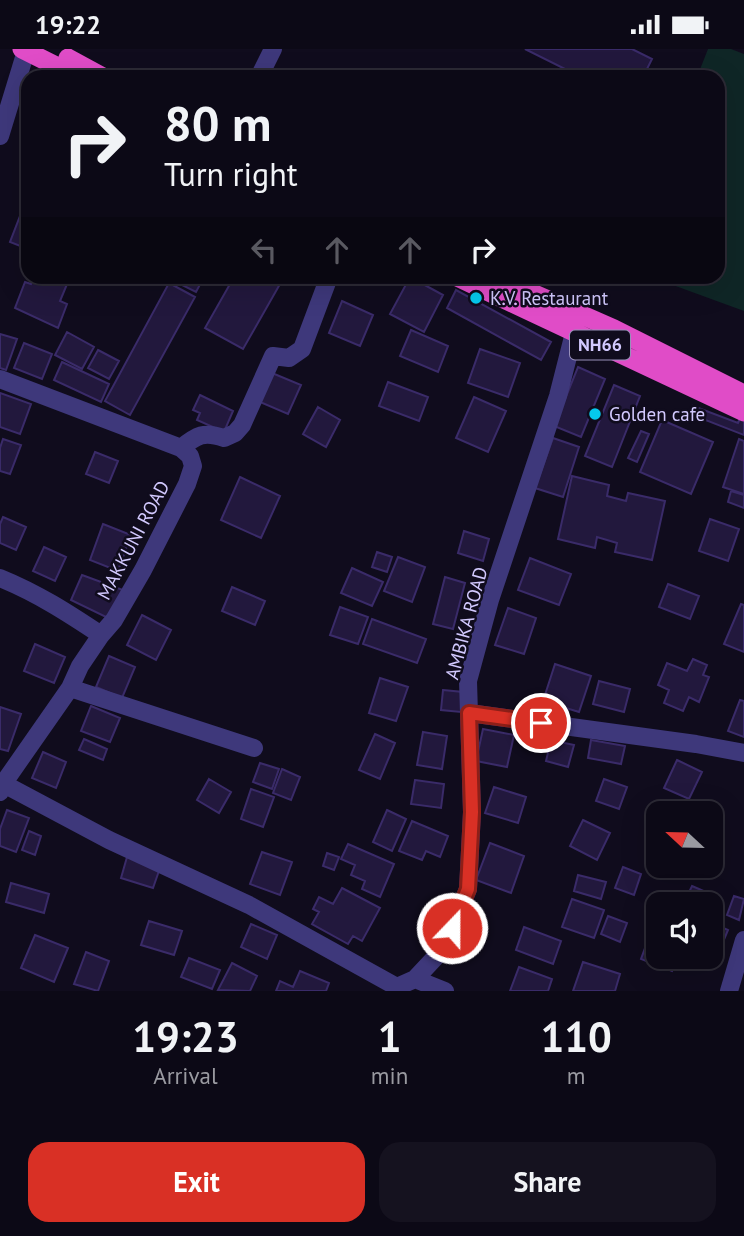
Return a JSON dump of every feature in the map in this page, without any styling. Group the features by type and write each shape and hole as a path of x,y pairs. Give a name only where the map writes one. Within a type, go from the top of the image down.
{"highway":[{"path":"52,49 90,70"},
{"path":"24,50 64,70"},
{"name":"NH66","path":"472,284 744,412"},
{"name":"NH66","path":"512,284 614,329 744,394"}],"street":[{"path":"262,70 273,49"},
{"path":"0,136 24,50"},
{"path":"0,379 181,448 198,434 209,433 224,438 235,433 242,425 273,356 289,358 302,349 326,284"},
{"name":"AMBIKA ROAD","path":"397,989 415,979 444,948 468,889 472,812 468,681 490,600 558,396 574,333"},
{"name":"MAKKUNI ROAD","path":"1,786 70,688 80,666 101,635 114,620 187,484 193,466 190,456 181,448"},
{"path":"0,579 45,599 101,635"},
{"path":"70,688 254,748"},
{"path":"469,713 744,753"},
{"path":"1,786 249,905 397,989"},
{"path":"729,991 744,940"},
{"path":"415,979 445,991"}],"green space":[{"path":"708,49 731,49 744,54 744,311 670,284 725,284 725,70 700,70"}],"building":[{"path":"525,49 632,49 652,59 646,70 567,70"},
{"path":"20,216 21,216 21,246 10,242"},
{"path":"24,284 67,284 60,301 67,304 58,328 15,308"},
{"path":"168,284 195,297 130,415 105,401"},
{"path":"180,284 200,284 196,292"},
{"path":"230,284 280,284 243,349 205,328"},
{"path":"406,284 423,284 443,295 424,332 390,314"},
{"path":"456,290 551,342 541,360 447,308"},
{"path":"342,301 373,315 360,346 329,333"},
{"path":"411,330 448,346 438,372 400,356"},
{"path":"67,332 94,347 82,369 55,355"},
{"path":"0,334 17,339 6,370 0,368"},
{"path":"24,343 52,354 42,379 14,368"},
{"path":"480,349 520,363 508,397 468,383"},
{"path":"98,350 119,361 109,379 88,368"},
{"path":"62,362 109,384 101,402 54,380"},
{"path":"578,367 605,379 581,437 554,426"},
{"path":"272,373 301,385 288,414 260,402"},
{"path":"388,382 428,397 419,421 379,406"},
{"path":"614,385 640,396 612,467 585,456"},
{"path":"0,393 31,404 20,434 0,427"},
{"path":"200,395 233,411 224,432 197,420 200,413 193,410"},
{"path":"474,397 506,411 488,452 456,438"},
{"path":"693,406 738,423 741,416 744,417 744,435 690,414"},
{"path":"318,407 340,420 326,447 303,434"},
{"path":"662,420 713,442 691,494 640,472"},
{"path":"641,431 649,434 637,462 628,458"},
{"path":"553,438 579,447 563,497 535,488"},
{"path":"3,439 21,445 10,474 0,471 0,448"},
{"path":"739,439 744,441 744,494 723,487"},
{"path":"95,452 118,461 109,483 86,474"},
{"path":"572,476 609,485 607,496 626,501 628,493 665,501 652,560 615,552 617,543 597,537 595,548 558,539"},
{"path":"240,477 280,496 261,538 221,520"},
{"path":"731,491 744,495 744,508 728,502"},
{"path":"3,517 26,527 16,550 0,543 0,524"},
{"path":"710,519 739,529 728,561 699,551"},
{"path":"103,524 131,535 118,571 90,560"},
{"path":"464,531 489,539 483,561 458,553"},
{"path":"44,547 66,557 55,581 33,571"},
{"path":"377,552 392,557 387,572 372,567"},
{"path":"398,557 425,567 412,602 384,591"},
{"path":"530,558 571,574 559,605 518,590"},
{"path":"352,568 383,582 372,606 341,593"},
{"path":"82,575 123,590 108,618 71,600"},
{"path":"445,577 465,583 453,629 433,624"},
{"path":"668,584 699,596 690,619 659,607"},
{"path":"232,587 265,601 255,625 222,611"},
{"path":"741,604 744,605 744,652 724,644"},
{"path":"340,607 368,617 358,644 330,635"},
{"path":"508,608 536,618 524,654 495,645"},
{"path":"142,615 171,630 156,660 127,645"},
{"path":"372,619 426,639 417,663 363,644"},
{"path":"35,644 65,657 54,683 24,671"},
{"path":"109,656 135,667 122,698 96,687"},
{"path":"693,659 707,665 703,675 709,677 699,702 689,697 683,711 664,703 669,690 658,685 667,663 687,671"},
{"path":"555,664 591,676 579,712 543,701"},
{"path":"380,678 408,687 396,721 369,713"},
{"path":"599,681 630,689 624,712 593,704"},
{"path":"443,690 463,692 461,712 441,710"},
{"path":"740,700 744,701 744,737 728,731"},
{"path":"91,706 120,718 110,742 81,731"},
{"path":"0,707 21,714 8,751 0,749"},
{"path":"483,729 514,735 507,767 476,761"},
{"path":"423,732 447,736 442,769 417,765"},
{"path":"375,734 395,743 380,779 359,770"},
{"path":"84,739 107,749 103,760 79,750"},
{"path":"551,740 574,745 568,767 546,761"},
{"path":"591,740 625,746 621,764 588,758"},
{"path":"43,752 66,762 56,788 32,778"},
{"path":"677,760 702,772 689,799 664,788"},
{"path":"260,763 279,769 272,789 253,782"},
{"path":"282,769 300,777 291,800 273,793"},
{"path":"209,779 231,792 219,813 197,800"},
{"path":"604,779 627,787 619,809 596,801"},
{"path":"415,780 444,784 441,808 411,804"},
{"path":"494,787 526,797 518,823 485,813"},
{"path":"251,789 274,797 263,827 241,819"},
{"path":"7,810 29,818 16,852 0,846 0,829"},
{"path":"387,810 406,819 392,851 373,842"},
{"path":"583,820 610,833 597,860 570,846"},
{"path":"412,821 448,836 440,857 426,851 422,860 399,851"},
{"path":"29,831 41,836 35,855 22,850"},
{"path":"490,843 524,856 511,893 476,880"},
{"path":"348,844 394,864 380,897 362,889 365,881 351,875 355,865 341,859"},
{"path":"262,852 292,862 280,895 250,884"},
{"path":"327,853 339,857 334,870 323,866"},
{"path":"127,857 160,868 153,888 121,878"},
{"path":"623,867 641,874 634,895 615,888"},
{"path":"578,875 606,882 601,899 574,891"},
{"path":"11,883 49,894 44,913 6,902"},
{"path":"692,886 706,892 689,892"},
{"path":"342,888 380,908 362,941 353,936 348,944 312,924 319,912 313,909 319,897 333,904"},
{"path":"734,896 744,899 739,920 727,915"},
{"path":"572,899 604,910 594,938 562,927"},
{"path":"608,916 627,923 620,942 601,934"},
{"path":"149,921 182,931 174,955 141,945"},
{"path":"251,924 277,935 267,959 241,947"},
{"path":"524,927 561,941 553,964 516,950"},
{"path":"723,928 728,930 723,942"},
{"path":"35,935 68,948 54,982 21,968"},
{"path":"646,945 646,961 641,959"},
{"path":"86,952 109,961 98,991 74,984"},
{"path":"189,958 220,970 212,989 181,977"},
{"path":"583,962 620,974 615,991 573,991"},
{"path":"232,963 257,976 250,991 218,990"},
{"path":"519,967 552,979 548,991 510,991"},
{"path":"300,971 329,983 326,991 276,991 280,981 293,987"}],"place":[{"name":"K.V. Restaurant","path":"476,298"},
{"name":"Golden cafe","path":"595,414"}],"route":[{"path":"452,928 468,889 472,812 469,713 541,723"}]}
